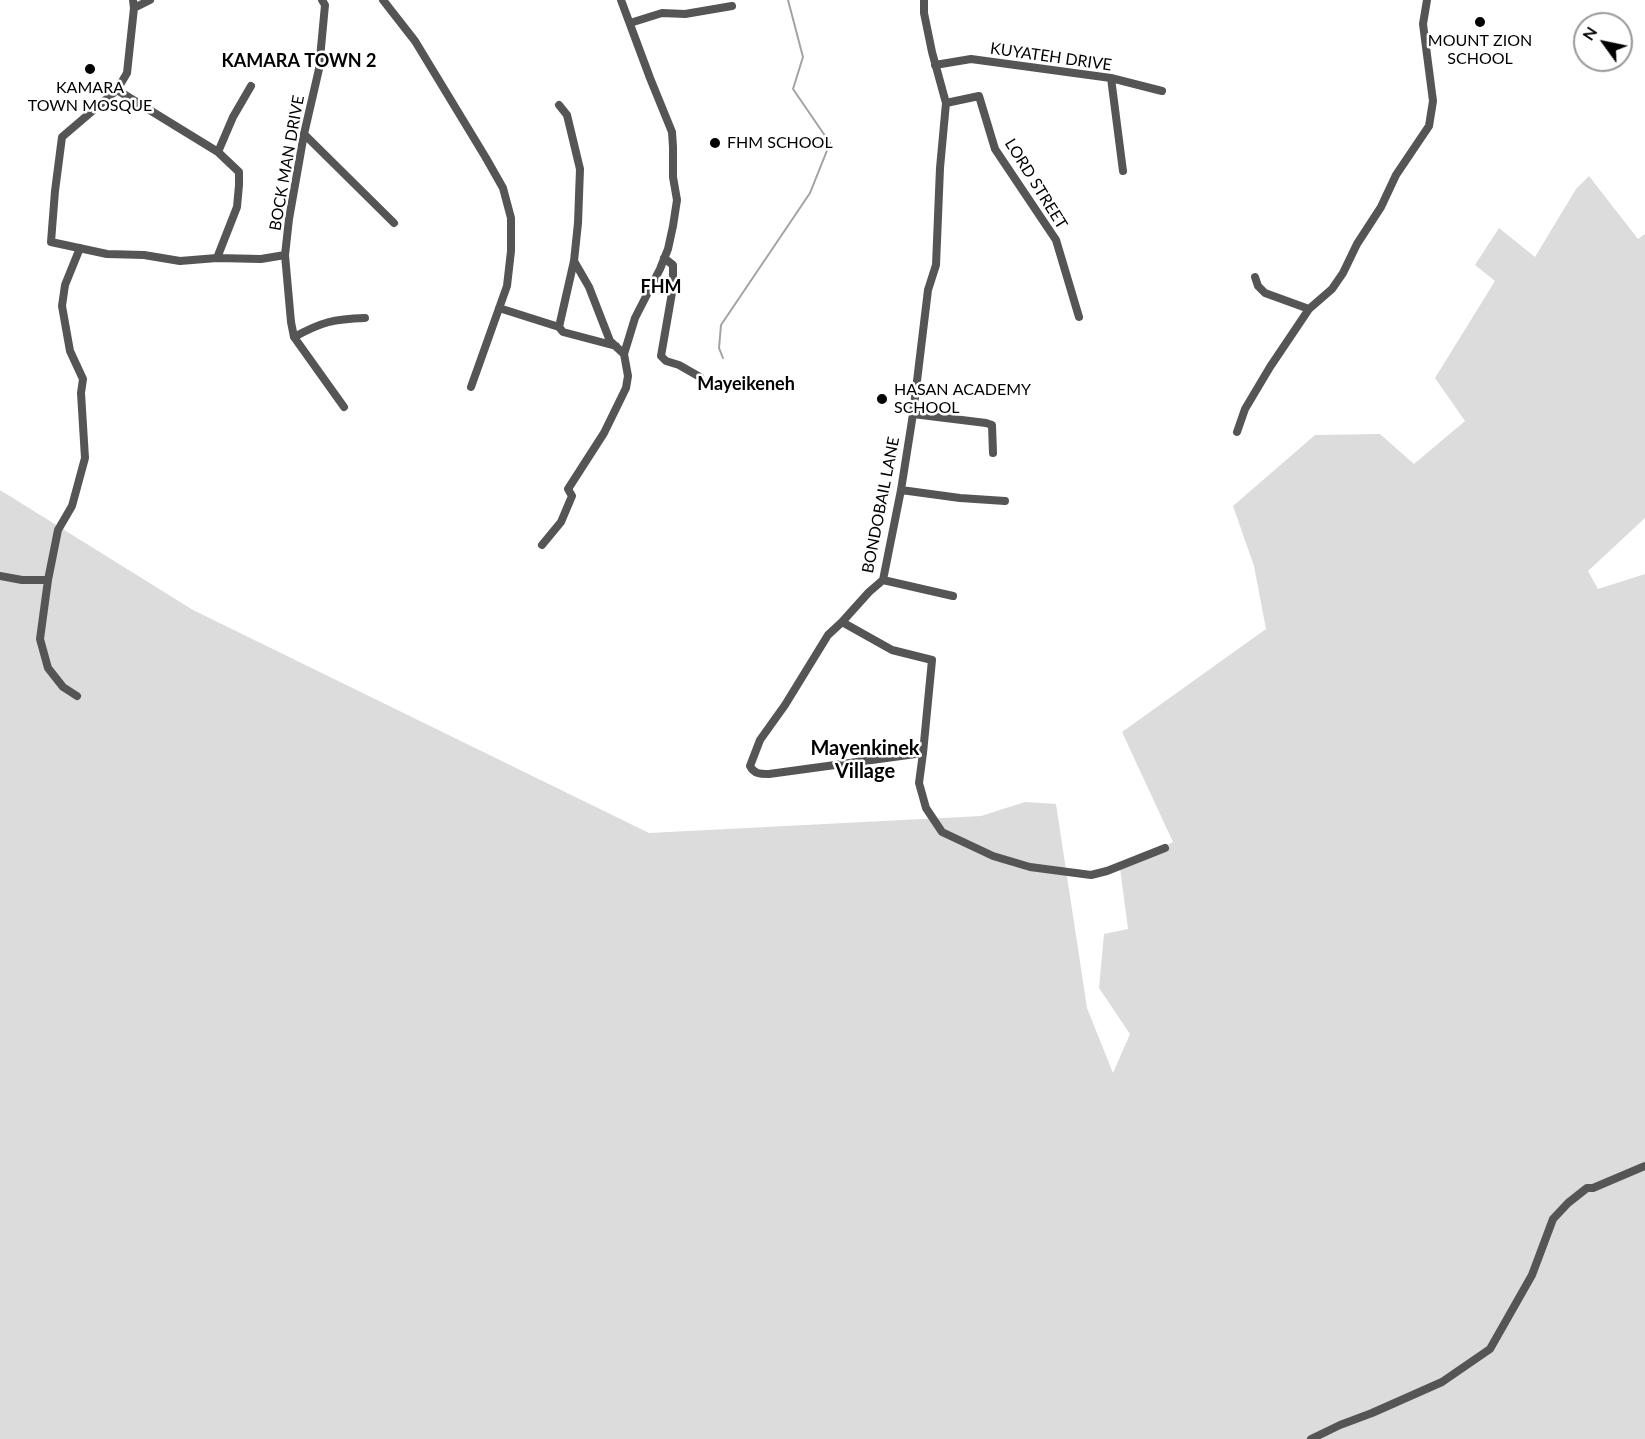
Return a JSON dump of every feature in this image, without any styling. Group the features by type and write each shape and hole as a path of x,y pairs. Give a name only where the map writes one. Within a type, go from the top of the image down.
{"street":[{"path":"134,4 150,0"},
{"path":"383,0 415,40 486,158 503,188 511,218 511,251 507,286 471,387"},
{"path":"542,545 561,522 572,496 568,489 604,433 626,388 628,376 624,354 635,318 664,258 677,200 673,177 672,132 621,0"},
{"name":"BONDOBAIL LANE","path":"923,753 769,774 759,774 750,766 760,740 785,705 828,635 869,591 883,580 913,414 927,290 936,265 940,168 946,103 935,65 924,13 924,0"},
{"path":"1237,432 1245,409 1270,367 1309,309 1332,289 1343,273 1357,244 1381,207 1396,175 1429,126 1433,101 1423,24 1427,0"},
{"name":"BOCK MAN DRIVE","path":"323,3 319,69 304,134 285,255 294,337 344,407"},
{"name":"BOCK MAN DRIVE","path":"134,4 127,74 117,90 62,137 51,242 107,254 144,255 180,261 217,258 261,259 285,255"},
{"path":"630,23 662,13 685,14 732,6"},
{"name":"KUYATEH DRIVE","path":"935,65 970,59 1111,78 1162,91"},
{"path":"1111,78 1123,171"},
{"path":"218,152 233,117 251,86"},
{"path":"117,90 218,152 239,172 237,207 217,258"},
{"name":"LORD STREET","path":"946,103 979,96 995,149 1056,240 1078,317"},
{"path":"559,105 567,115 580,169 574,261 559,327"},
{"path":"304,134 394,223"},
{"path":"77,696 63,687 48,668 40,639 58,530 72,506 85,458 81,393 83,379 69,351 62,306 65,285 80,248"},
{"path":"664,258 672,265 673,287 661,356 666,361 679,365 700,377"},
{"path":"574,261 589,287 610,341 624,354"},
{"path":"1255,277 1258,286 1265,293 1309,309"},
{"path":"499,308 559,327 563,332 616,346"},
{"path":"294,337 337,319 365,318"},
{"path":"913,414 992,425 993,453"},
{"path":"901,490 1005,501"},
{"path":"0,576 22,580 48,580"},
{"path":"883,580 953,596"},
{"path":"842,622 892,650 932,660 919,783 926,808 942,832 993,856 1030,867 1091,875 1165,848"},
{"path":"1311,1439 1442,1382 1490,1349 1532,1275 1553,1219 1587,1188 1593,1188 1645,1166"}],"shaded area":[{"path":"1589,176 1638,239 1645,234 1645,518 1588,571 1598,589 1645,574 1645,1439 0,1439 0,490 193,610 649,833 981,816 1025,802 1056,804 1087,1008 1113,1073 1130,1034 1099,988 1104,934 1128,929 1120,868 1173,842 1122,732 1266,629 1254,566 1233,506 1315,435 1380,434 1414,464 1465,421 1435,378 1495,281 1475,265 1499,228 1535,257 1576,189"}],"waterway":[{"path":"723,358 719,348 721,325 810,193 830,143 793,89 803,57 788,0"}],"place":[{"name":"MOUNT ZION SCHOOL","path":"1480,22"},
{"name":"KAMARA TOWN MOSQUE","path":"90,69"},
{"name":"FHM SCHOOL","path":"715,143"},
{"name":"HASAN ACADEMY SCHOOL","path":"882,399"}],"district":[{"name":"KAMARA TOWN 2","path":"299,61"},
{"name":"FHM","path":"661,287"},
{"name":"Mayeikeneh","path":"746,384"},
{"name":"Mayenkinek Village","path":"865,760"}]}
